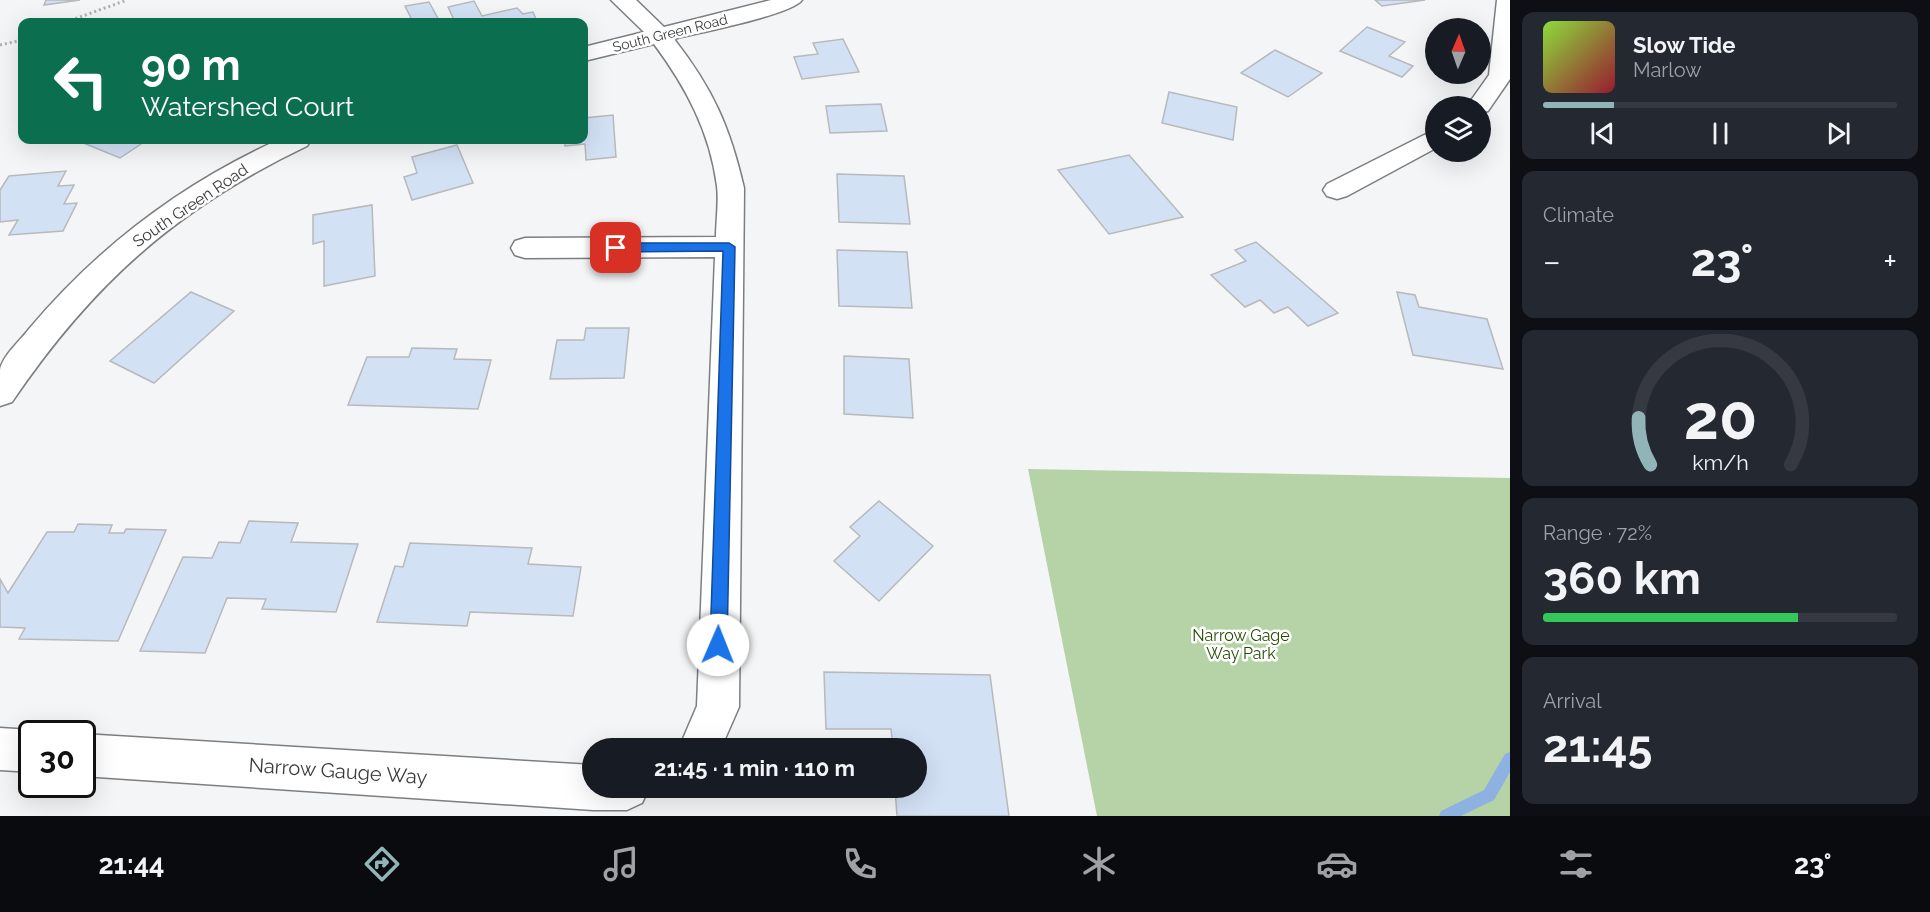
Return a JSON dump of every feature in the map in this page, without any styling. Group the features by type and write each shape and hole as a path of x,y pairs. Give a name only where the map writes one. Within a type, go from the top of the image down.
{"street":[{"path":"622,0 658,36 689,78 714,122 731,188 718,707 704,738"},
{"name":"South Green Road","path":"588,53 767,9 791,0"},
{"path":"1486,96 1501,75 1508,0"},
{"path":"1336,190 1425,143"},
{"name":"South Green Road","path":"0,393 57,314 102,268 154,225 213,186 291,144"},
{"path":"525,248 729,247"},
{"path":"0,749 18,750"},
{"name":"Narrow Gauge Way","path":"96,756 582,786"}],"path":[{"path":"77,18 127,0"},
{"path":"0,45 18,41"}],"green space":[{"name":"Narrow Gage Way Park","path":"1028,469 1510,478 1510,816 1097,816"}],"building":[{"path":"46,0 80,0 44,5"},
{"path":"1375,0 1425,0 1382,6"},
{"path":"474,1 482,16 517,8 523,14 533,12 536,18 453,18 448,7"},
{"path":"429,2 438,18 411,18 405,6"},
{"path":"1367,27 1405,42 1389,56 1413,66 1402,77 1340,51"},
{"path":"843,39 859,72 802,79 794,57 818,54 813,43"},
{"path":"1275,50 1322,73 1288,97 1241,73"},
{"path":"1169,92 1237,107 1233,140 1162,123"},
{"path":"881,104 887,131 830,133 826,106"},
{"path":"613,115 616,157 586,160 588,118"},
{"path":"86,144 141,144 120,158"},
{"path":"457,145 473,183 412,200 404,177 417,173 412,157"},
{"path":"1129,155 1183,217 1109,234 1058,170"},
{"path":"66,171 58,186 74,185 64,204 77,203 63,231 9,235 18,220 0,222 0,190 9,176"},
{"path":"837,174 904,176 910,224 839,222"},
{"path":"372,205 375,276 324,286 324,241 313,244 313,215"},
{"path":"1256,242 1338,313 1308,326 1288,307 1274,313 1260,300 1245,307 1211,275 1246,261 1235,250"},
{"path":"837,250 907,252 912,308 839,306"},
{"path":"191,292 234,311 154,383 110,361"},
{"path":"1397,292 1415,295 1419,307 1487,319 1503,369 1413,355"},
{"path":"586,328 629,328 624,378 550,379 557,340 584,340"},
{"path":"412,348 457,349 454,359 491,360 478,409 348,405 367,357 409,357"},
{"path":"844,356 909,359 913,418 844,414"},
{"path":"879,501 933,546 879,601 834,561 860,536 850,527"},
{"path":"249,521 298,523 291,542 358,544 336,612 262,609 266,599 227,598 205,653 140,651 183,557 212,558 219,542 240,543"},
{"path":"78,524 112,525 109,533 124,533 126,529 166,530 118,641 19,639 25,628 0,627 0,579 8,593 47,532 74,532"},
{"path":"410,543 532,548 528,564 581,567 573,616 470,612 467,626 377,622 395,566 403,567"},
{"path":"824,672 990,675 1009,816 897,816 896,798 927,798 927,738 892,738 891,729 826,729"}],"waterway":[{"path":"1446,816 1489,795 1510,759"}],"route":[{"path":"616,248 729,247 718,645"}]}
